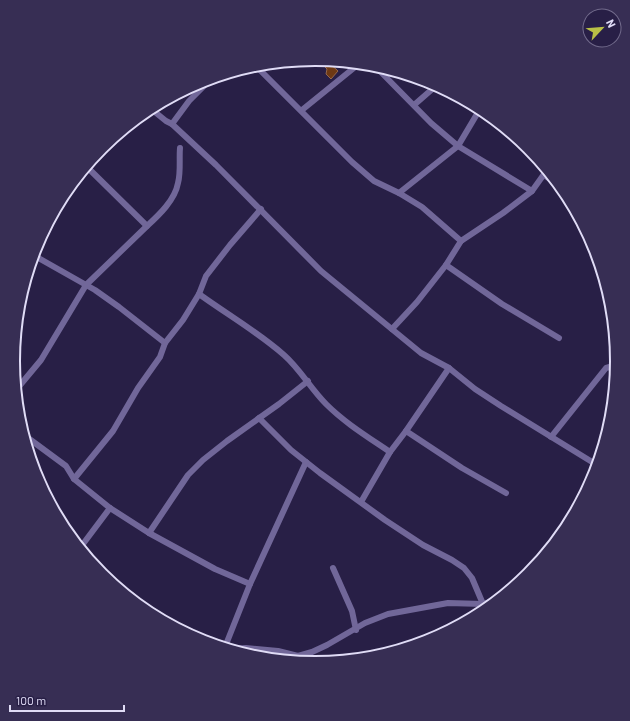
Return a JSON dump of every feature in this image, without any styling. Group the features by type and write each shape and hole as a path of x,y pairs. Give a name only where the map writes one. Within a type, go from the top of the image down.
{"street":[{"path":"302,110 354,68"},
{"path":"261,70 280,91 302,110 352,162 374,181 399,193 422,207 461,241"},
{"path":"382,73 431,123 458,146 532,191"},
{"path":"172,124 189,101 202,88"},
{"path":"414,105 431,89"},
{"path":"155,112 172,124 216,165 322,271 421,353 449,368 475,389 592,462"},
{"path":"399,193 458,146 477,114"},
{"path":"21,384 41,360 86,285 158,216 173,197 178,184 180,148"},
{"path":"90,170 147,226"},
{"path":"392,329 417,302 446,265 461,241 503,213 532,191 544,175"},
{"path":"74,479 113,431 138,388 160,357 165,343 183,320 199,294 206,276 261,209"},
{"path":"39,258 119,306 165,343"},
{"path":"446,265 502,304 559,338"},
{"path":"199,294 256,332 285,356 326,403 344,419 390,452"},
{"path":"551,437 606,368 610,367"},
{"path":"361,502 390,452 449,368"},
{"path":"149,533 188,475 203,460 308,381"},
{"path":"259,418 291,450 385,520 423,545 464,568 472,578 483,603"},
{"path":"406,431 462,468 506,493"},
{"path":"32,443 66,466 74,479 110,508 149,533 215,569 250,584"},
{"path":"228,642 250,584 306,462"},
{"path":"84,543 110,508"},
{"path":"333,568 352,611 356,630"},
{"path":"304,655 356,630 365,624 388,614 448,603 482,604"},
{"path":"252,649 278,651 287,654"}],"building":[{"path":"324,66 333,66 338,71 331,79 326,74 327,69"}]}
